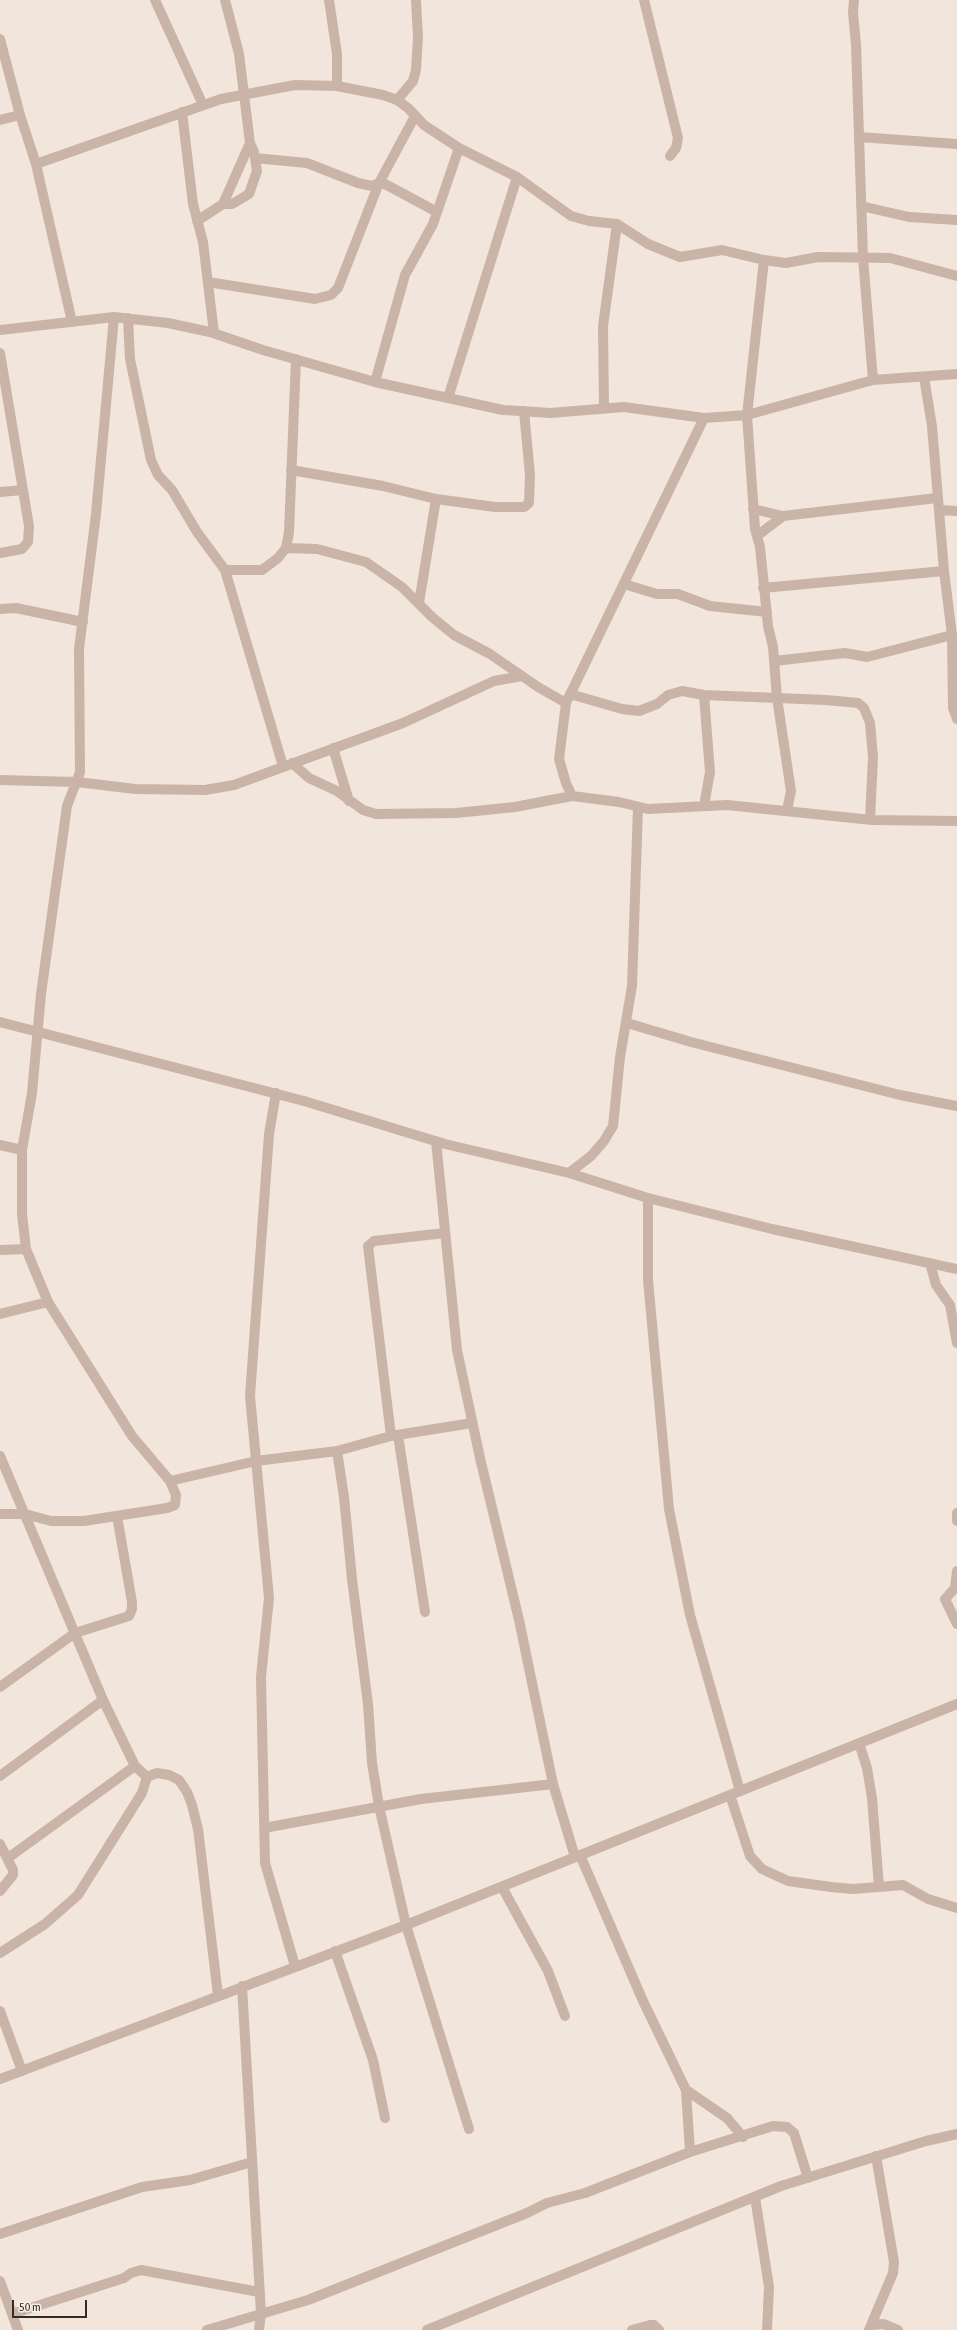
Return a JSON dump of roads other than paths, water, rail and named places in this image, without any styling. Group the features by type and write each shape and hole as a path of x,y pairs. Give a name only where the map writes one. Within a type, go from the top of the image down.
{"street":[{"path":"155,0 203,105"},
{"path":"223,204 232,204 249,194 256,171 255,158 250,143 239,54 225,0"},
{"path":"329,0 337,54 337,86"},
{"path":"397,100 413,81 416,70 418,38 416,0"},
{"path":"644,0 678,138 676,148 670,156"},
{"path":"854,0 853,13 863,258 873,380"},
{"path":"0,39 20,115 36,164 72,322"},
{"path":"36,164 139,130 182,112 244,94 295,85 337,86 383,95 397,100 424,125 458,148 517,177 571,216 589,221 617,224 648,244 680,257 722,250 764,260 786,263 818,257 890,258 957,276"},
{"path":"182,112 197,221 203,242 214,333"},
{"path":"0,120 20,115"},
{"path":"208,282 315,299 331,295 338,288 378,183 415,116"},
{"path":"859,137 957,144"},
{"path":"197,221 223,204 250,143"},
{"path":"375,382 405,275 433,224 458,148"},
{"path":"255,158 307,163 358,183 372,186 378,183 385,184 437,212"},
{"path":"448,398 517,177"},
{"path":"861,206 909,217 957,220"},
{"path":"604,408 603,326 617,224"},
{"path":"764,260 747,415 752,509 757,536 774,661 777,698 791,791 786,810"},
{"path":"0,1514 25,1514 51,1521 84,1521 167,1508 175,1505 176,1495 170,1481 132,1436 48,1302 26,1249 22,1214 22,1150 32,1093 37,1031 67,806 80,772 79,648 84,622 114,318"},
{"path":"0,330 114,318 128,318 168,323 214,333 375,382 503,410 524,412 550,413 624,407 704,418 747,415 873,380 957,374"},
{"path":"128,318 130,359 151,460 158,475 172,490 197,532 225,570 288,765 309,778 337,791 363,810 376,814 456,813 515,807 572,796 619,802 638,808 648,809 728,804 870,820 957,821"},
{"path":"0,353 29,526 28,542 22,548 0,553"},
{"path":"225,570 262,570 278,558 286,548 296,359"},
{"path":"924,377 932,426 944,571 954,624 952,635 953,708 957,719"},
{"path":"291,470 383,486 436,499 495,507 516,508 529,503 530,474 524,412"},
{"path":"572,796 559,759 568,698 704,418"},
{"path":"0,492 23,490"},
{"path":"752,509 783,516 937,498"},
{"path":"419,603 436,499"},
{"path":"940,510 957,511"},
{"path":"757,536 783,516"},
{"path":"286,548 317,549 366,562 385,574 454,635 490,654 522,676 568,698 639,711 653,707 668,695 682,691 704,695 855,702 864,708 870,723 873,757 870,820"},
{"path":"763,588 944,571"},
{"path":"624,584 657,594 678,594 710,606 767,612"},
{"path":"0,609 16,608 84,622"},
{"path":"774,661 845,653 867,657 952,635"},
{"path":"0,780 77,782 135,788 205,790 234,785 403,723 494,680 522,676"},
{"path":"704,695 710,772 704,806"},
{"path":"333,748 349,801"},
{"path":"569,1173 591,1156 604,1141 613,1126 620,1057 632,986 638,808"},
{"path":"0,1022 276,1093 436,1141 569,1173 648,1198 772,1229 957,1269"},
{"path":"626,1023 691,1042 900,1095 957,1106"},
{"path":"276,1093 269,1134 258,1305 251,1367 250,1396 269,1598 261,1677 265,1863 295,1966"},
{"path":"436,1141 457,1350 472,1423 519,1620 553,1784 578,1856 643,2001 686,2090 690,2152"},
{"path":"0,1145 22,1150"},
{"path":"648,1198 648,1280 669,1509 690,1615 740,1791"},
{"path":"425,1612 394,1435 368,1246 374,1241 445,1233"},
{"path":"0,1250 26,1249"},
{"path":"930,1263 936,1285 950,1306 957,1343"},
{"path":"0,1314 48,1302"},
{"path":"170,1481 256,1461 337,1451 394,1435 472,1423"},
{"path":"337,1451 344,1497 352,1579 368,1704 372,1763 379,1806 406,1925 469,2129"},
{"path":"0,1456 103,1700 135,1766 147,1777"},
{"path":"957,1513 957,1520"},
{"path":"0,1687 75,1633 129,1616 132,1609 117,1516"},
{"path":"957,1571 955,1588 945,1599 957,1624"},
{"path":"0,1776 103,1700"},
{"path":"0,2079 218,1995 406,1925 957,1704"},
{"path":"859,1743 867,1768 872,1798 879,1887"},
{"path":"8,1858 135,1766"},
{"path":"147,1777 158,1773 169,1775 179,1780 187,1792 192,1805 198,1829 218,1995"},
{"path":"0,1953 45,1924 78,1895 142,1793 147,1777"},
{"path":"264,1828 421,1799 553,1784"},
{"path":"730,1795 750,1856 762,1869 788,1881 838,1888 903,1885 928,1899 957,1908"},
{"path":"0,1844 8,1858 14,1875 0,1891"},
{"path":"502,1887 548,1971 565,2016"},
{"path":"335,1951 373,2060 385,2118"},
{"path":"242,1986 261,2313 259,2330"},
{"path":"0,2011 2,2024 22,2071"},
{"path":"686,2090 727,2118 743,2136"},
{"path":"207,2330 332,2292 527,2213 547,2203 585,2193 690,2152 773,2126 787,2127 794,2134 808,2178"},
{"path":"427,2330 755,2197 876,2156 957,2134"},
{"path":"871,2328 893,2273 894,2262 876,2156"},
{"path":"0,2234 142,2186 190,2180 252,2162"},
{"path":"755,2197 770,2287 767,2330"},
{"path":"12,2314 124,2278 131,2273 141,2270 259,2292"},
{"path":"0,2281 18,2330"},
{"path":"871,2328 884,2324 898,2330"},
{"path":"632,2330 650,2325 654,2325 659,2330"}]}
